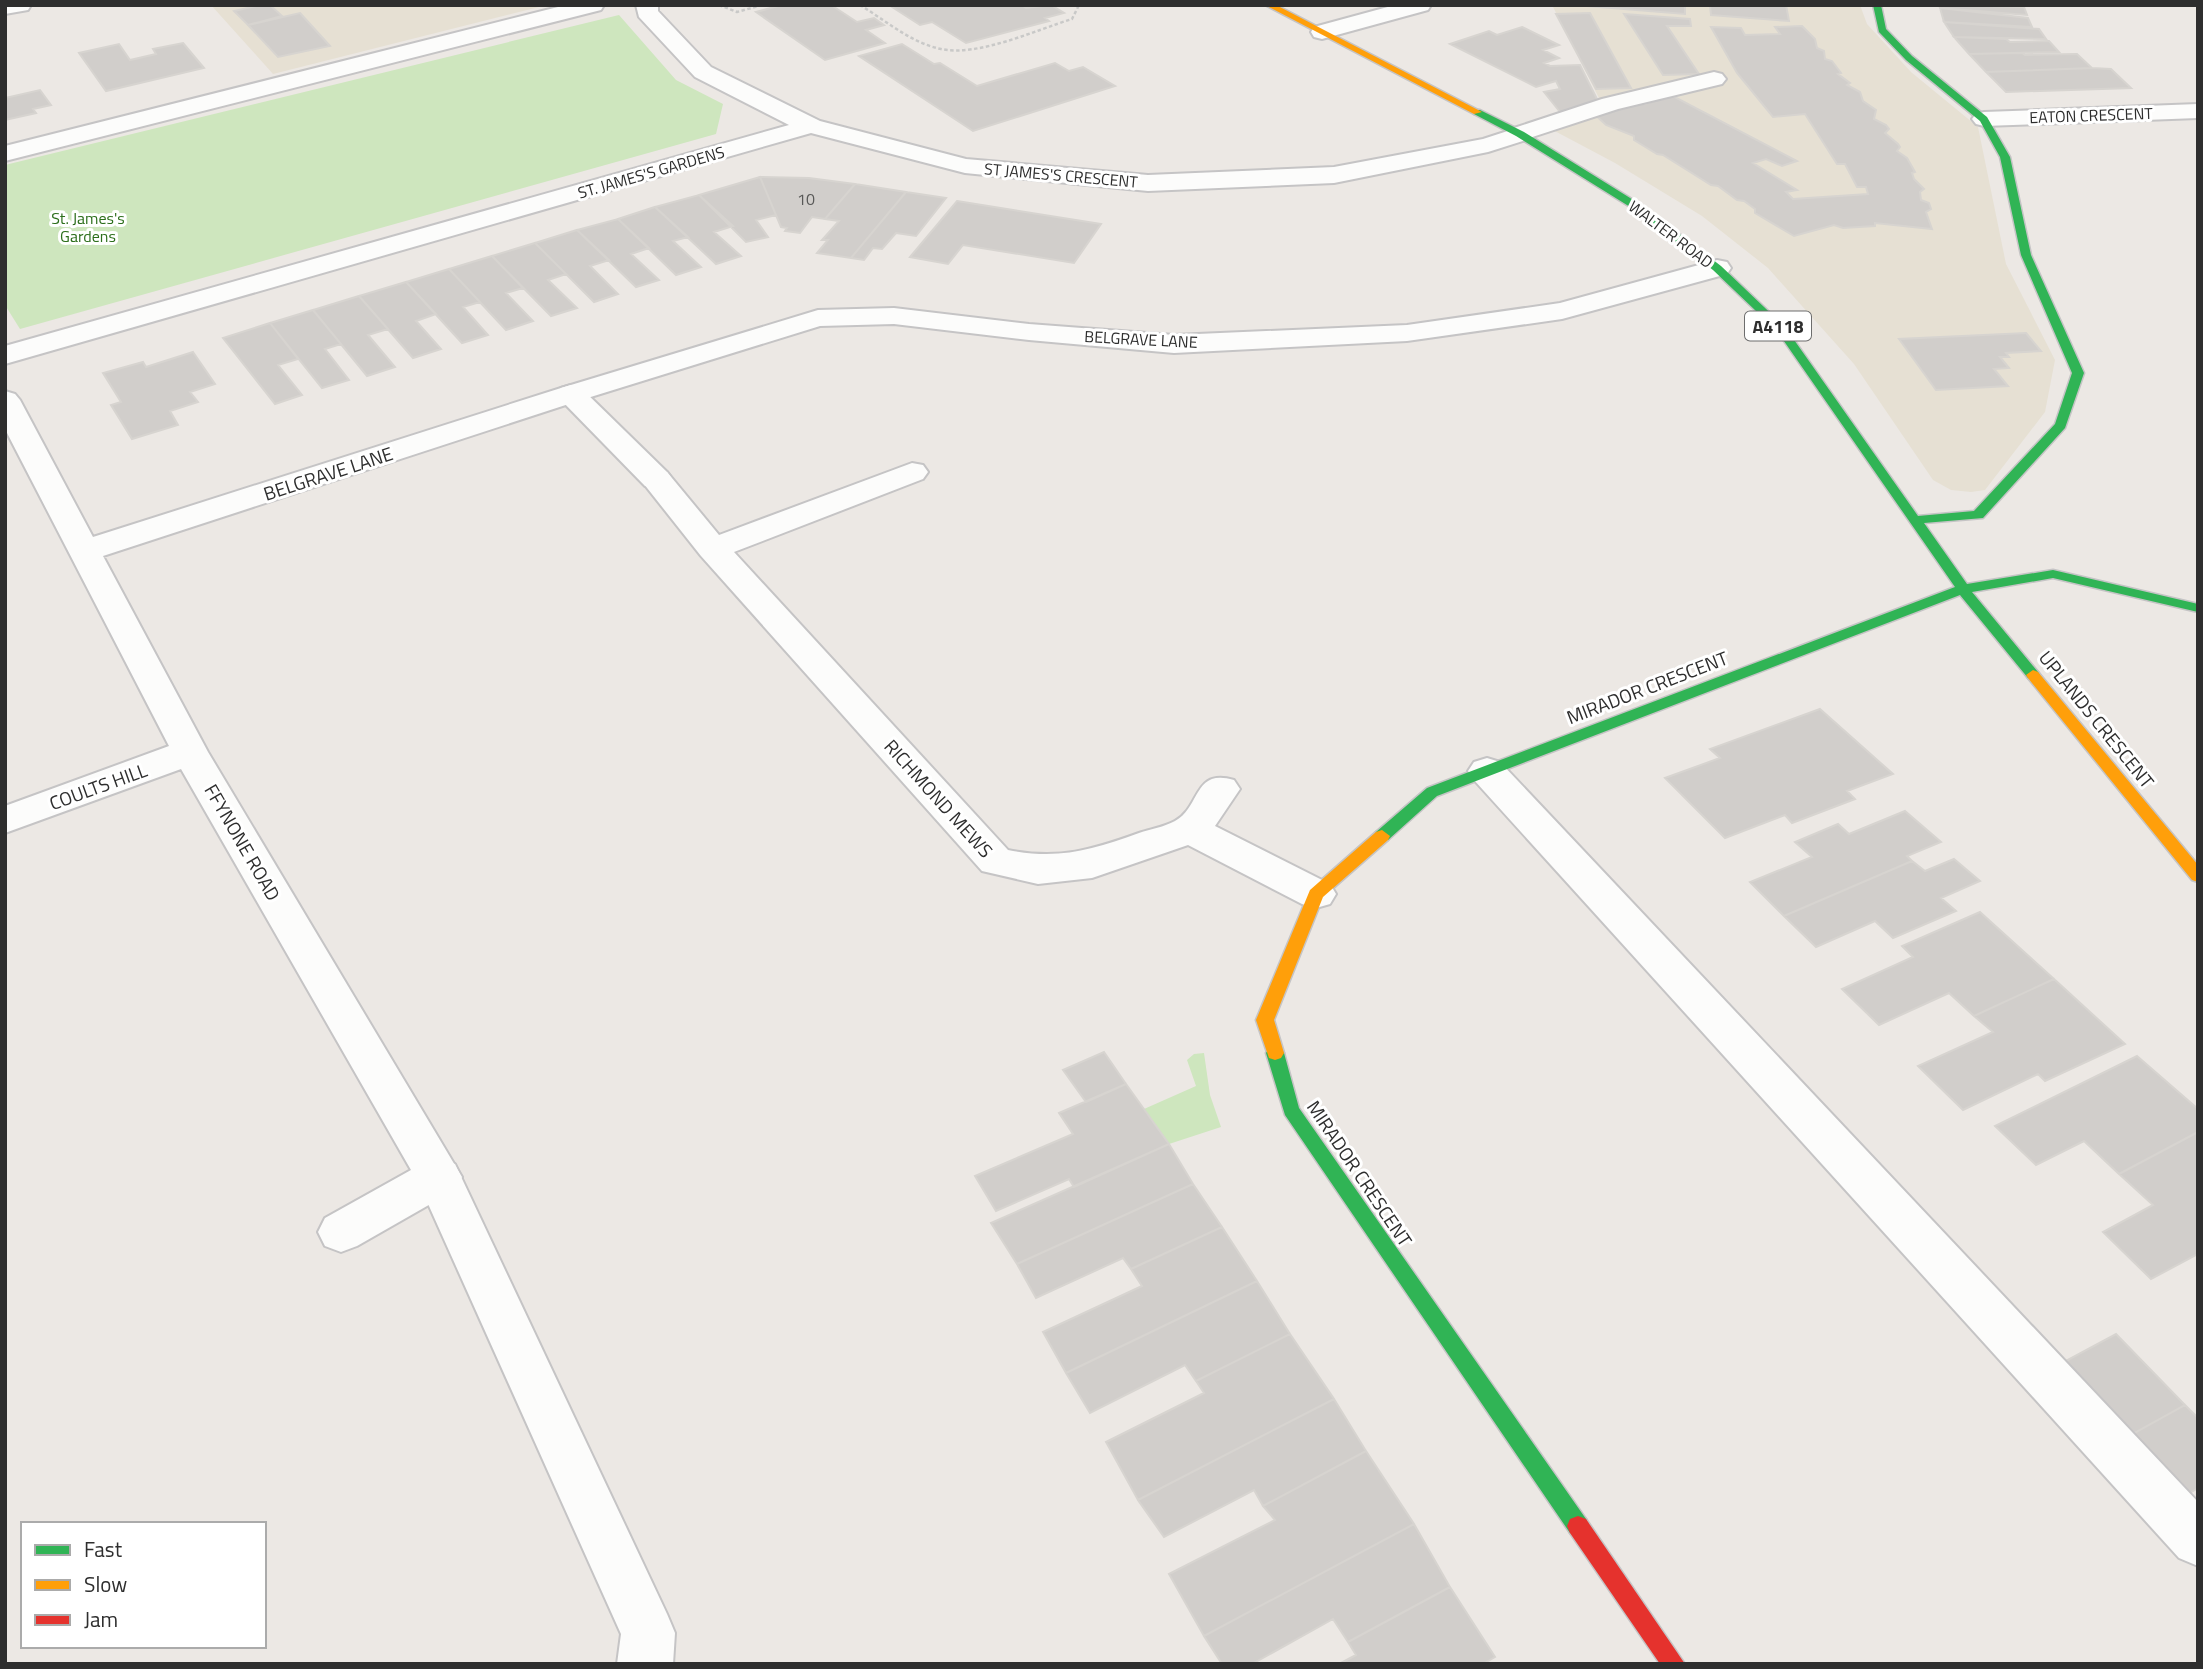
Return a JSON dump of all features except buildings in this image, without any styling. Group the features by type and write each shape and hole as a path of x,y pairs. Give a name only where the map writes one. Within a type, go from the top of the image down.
{"street":[{"path":"5,8 20,5"},
{"path":"5,154 593,5"},
{"name":"ST JAMES'S CRESCENT","path":"647,5 647,12 703,72 811,127 965,166 1148,183 1334,175 1488,145 1610,104 1714,79"},
{"name":"WALTER ROAD","path":"1269,5 1520,134 1639,208 1717,268 1781,329 1963,589"},
{"path":"1322,32 1420,5"},
{"path":"1877,5 1882,30 1909,58 1984,119 2005,157 2026,255 2078,373 2061,425 1979,516 1917,520"},
{"name":"EATON CRESCENT","path":"1984,119 2198,111"},
{"name":"ST. JAMES'S GARDENS","path":"5,355 811,127"},
{"name":"BELGRAVE LANE","path":"84,551 571,394 818,318 894,316 1174,344 1408,333 1562,311 1717,268"},
{"name":"RICHMOND MEWS","path":"571,394 656,479 713,549 996,861 1038,870 1093,864 1191,830"},
{"name":"FFYNONE ROAD","path":"5,400 190,752 439,1177 648,1633 645,1664"},
{"path":"713,549 912,472"},
{"path":"1963,589 2053,574 2198,608"},
{"name":"MIRADOR CRESCENT","path":"1674,1664 1291,1110 1265,1020 1316,894 1432,792 1963,589"},
{"name":"UPLANDS CRESCENT","path":"1963,589 2198,876"},
{"name":"COULTS HILL","path":"5,820 190,752"},
{"path":"1487,771 2198,1540"},
{"path":"1221,789 1191,830 1316,894"},
{"path":"341,1232 439,1177"}],"path":[{"path":"719,5 737,12 762,5"},
{"path":"860,5 927,45 944,50 966,49 1072,19 1079,5"}],"shaded area":[{"path":"211,5 547,5 273,74"},
{"path":"1552,5 1860,5 1867,24 1911,72 1978,127 2006,264 2055,360 2045,412 1985,490 1951,490 1933,480 1854,364 1768,268 1702,216 1615,163 1534,120 1602,104"}],"green space":[{"name":"St. James's Gardens","path":"619,15 676,80 723,104 716,134 20,329 5,305 5,165"},
{"path":"1204,1053 1210,1095 1221,1127 1169,1144 1144,1109 1196,1086 1187,1060 1194,1054"}],"traffic: fast":[{"path":"1877,5 1882,30 1909,58 1984,119 2005,157 2026,255 2078,373 2061,425 1978,515 1917,520"},
{"path":"1477,112 1520,134 1639,208 1717,268 1781,329 1963,589 2033,675"},
{"path":"1382,836 1432,792 1963,589 2053,574 2198,608"},
{"path":"1275,1053 1291,1110 1578,1526"}],"traffic: slow":[{"path":"1269,5 1477,112"},
{"path":"2033,675 2198,876"},
{"path":"1275,1053 1265,1020 1316,894 1382,836"}],"traffic: jam":[{"path":"1578,1526 1674,1664"}]}
